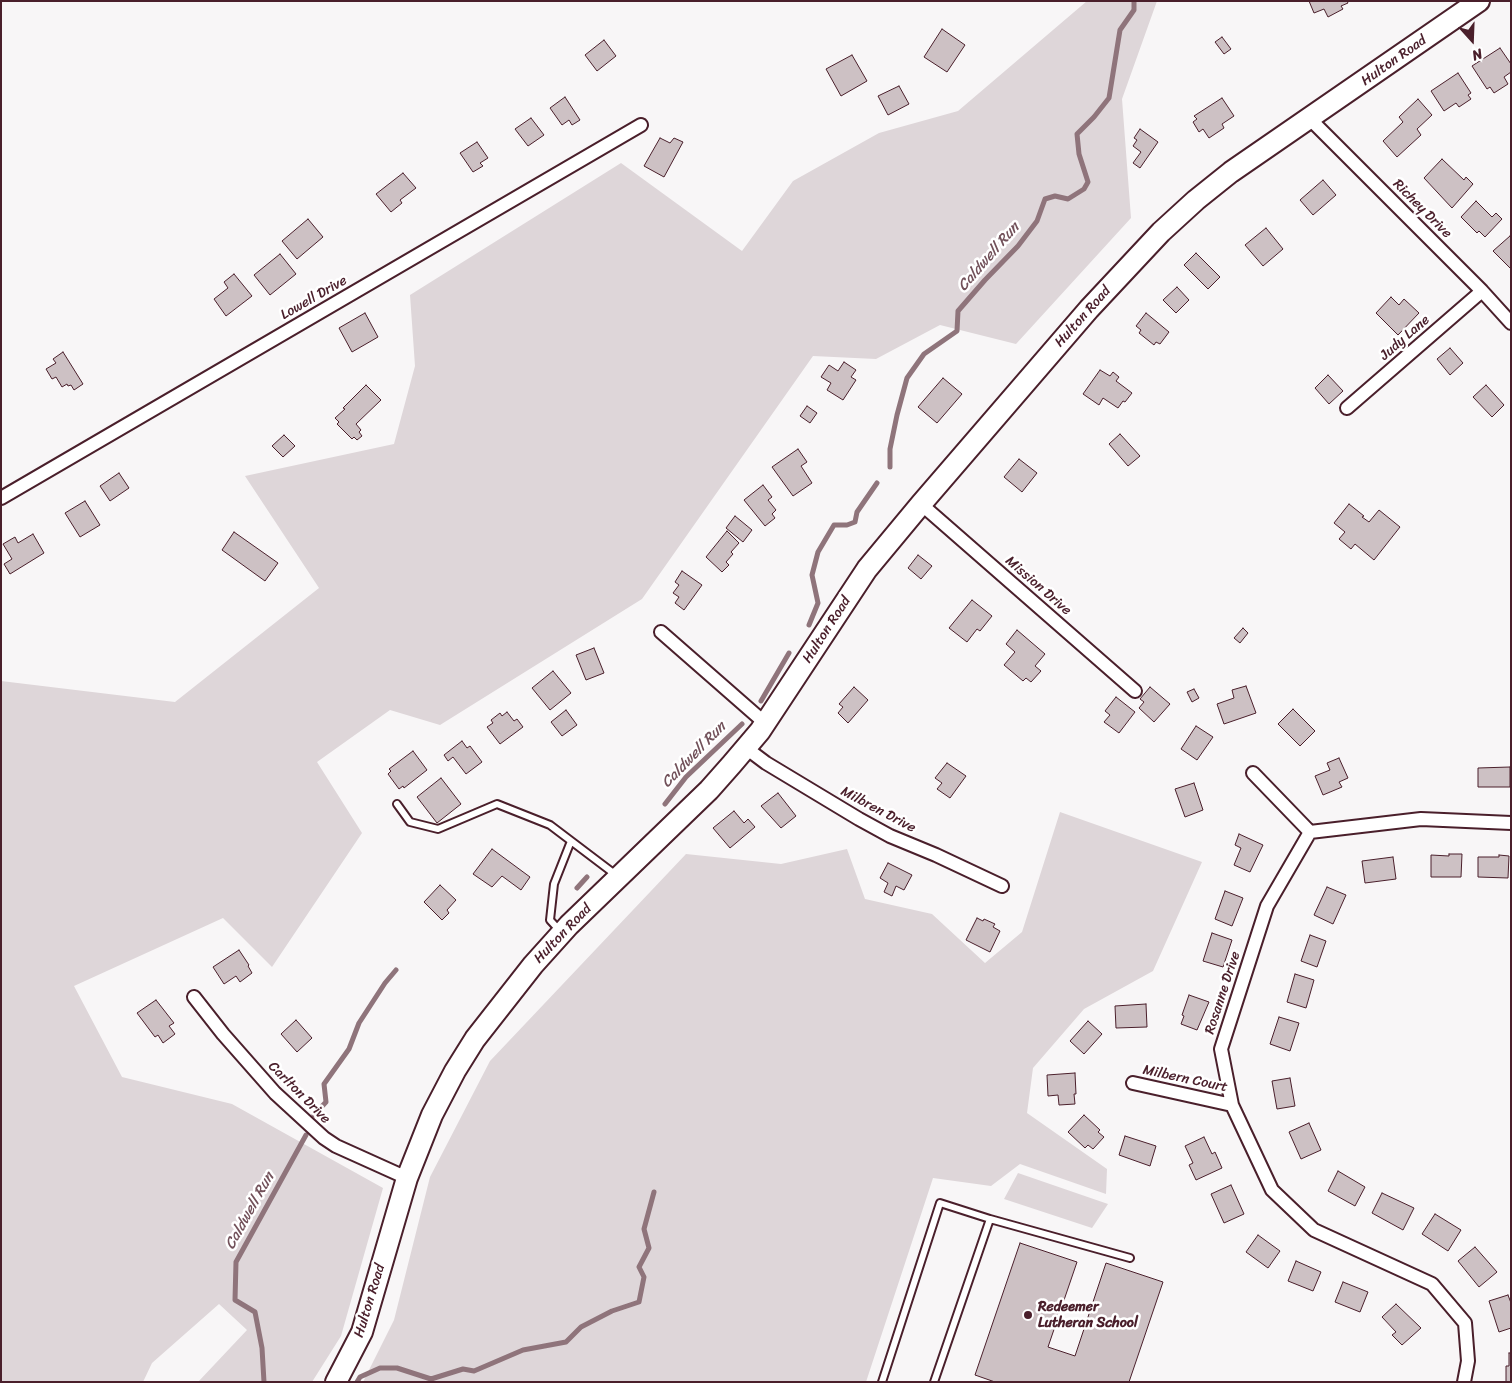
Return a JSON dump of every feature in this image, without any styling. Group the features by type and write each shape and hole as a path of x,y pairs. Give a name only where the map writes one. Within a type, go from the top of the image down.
{"main road":[{"name":"Hulton Road","path":"336,1382 362,1332 407,1178 432,1115 460,1063 504,1001 562,933 709,790 746,748 765,723 867,569 1089,309 1161,232 1196,200 1231,172 1479,1"}],"street":[{"name":"Richey Drive","path":"1310,119 1482,291 1511,323"},
{"name":"Lowell Drive","path":"1,498 641,125"},
{"name":"Judy Lane","path":"1347,408 1482,291"},
{"name":"Mission Drive","path":"921,504 1135,691"},
{"path":"661,632 765,723"},
{"name":"Milbren Drive","path":"746,748 782,773 890,836 1002,886"},
{"path":"1252,772 1310,832 1421,819 1511,823"},
{"name":"Rosanne Drive","path":"1310,832 1267,906 1221,1049 1232,1105 1272,1190 1314,1230 1432,1284 1465,1323 1468,1361 1464,1382"},
{"name":"Carlton Drive","path":"194,997 223,1034 275,1093 324,1138 336,1146 407,1178"},
{"name":"Milbern Court","path":"1133,1083 1232,1105"}],"lane":[{"path":"398,804 410,822 438,829 497,804 550,825 619,877"},
{"path":"562,933 550,920 554,884 571,841"},
{"path":"882,1382 940,1203 1130,1258"},
{"path":"934,1382 990,1218"}],"shaded area":[{"path":"1087,1 1157,1 1122,99 1131,218 1016,344 940,325 876,359 813,356 642,599 440,725 390,710 317,762 362,833 272,967 223,918 74,986 122,1077 232,1104 383,1188 341,1336 312,1382 198,1382 247,1330 219,1304 152,1363 143,1382 1,1382 1,681 175,702 319,588 245,476 394,444 415,366 410,295 621,163 742,251 793,181 879,133 958,111"},
{"path":"1060,812 1202,862 1153,971 1084,1009 1033,1068 1027,1113 1107,1169 1106,1194 1020,1164 991,1186 933,1178 866,1382 363,1382 394,1320 430,1177 490,1061 686,854 781,864 847,849 865,899 932,914 985,963 1022,932"},
{"path":"1018,1173 1108,1204 1092,1228 1004,1199"}],"building":[{"path":"1309,1 1347,1 1348,3 1341,6 1343,9 1328,17 1324,9 1314,13"},
{"path":"942,29 965,45 947,72 924,57"},
{"path":"1222,37 1231,49 1224,54 1215,42"},
{"path":"604,40 616,56 597,71 585,55"},
{"path":"1500,48 1511,64 1511,72 1504,77 1508,84 1494,93 1490,87 1487,89 1472,66"},
{"path":"852,55 867,81 841,96 826,69"},
{"path":"1458,73 1471,93 1468,95 1471,99 1459,107 1456,103 1444,111 1431,91"},
{"path":"899,86 909,104 888,115 878,96"},
{"path":"565,97 580,120 572,125 569,120 562,125 550,108"},
{"path":"1222,98 1234,116 1222,124 1224,128 1209,138 1203,129 1199,132 1193,122 1197,119 1194,116"},
{"path":"1418,99 1432,115 1417,129 1421,135 1397,157 1383,141 1403,122 1399,117"},
{"path":"531,118 544,135 528,146 515,129"},
{"path":"1140,129 1158,142 1140,168 1133,163 1141,152 1133,146 1137,140 1134,138"},
{"path":"660,138 670,143 674,138 683,142 664,177 644,166"},
{"path":"477,142 488,158 480,163 483,166 473,172 460,153"},
{"path":"1442,159 1464,180 1466,177 1473,184 1452,208 1424,178"},
{"path":"403,173 416,188 400,200 402,203 391,212 376,194"},
{"path":"1323,180 1336,195 1313,215 1300,200"},
{"path":"1476,201 1492,217 1496,213 1502,219 1485,237 1479,231 1477,233 1461,217"},
{"path":"308,219 323,237 297,259 282,241"},
{"path":"1266,228 1283,249 1263,266 1245,245"},
{"path":"1511,237 1511,269 1493,251"},
{"path":"1196,253 1220,277 1208,289 1184,265"},
{"path":"280,254 296,274 270,295 254,275"},
{"path":"234,274 252,296 226,316 214,299 228,288 224,282"},
{"path":"1177,287 1189,300 1176,313 1163,300"},
{"path":"1391,297 1399,305 1404,299 1419,313 1398,335 1376,313"},
{"path":"365,313 378,337 352,352 339,328"},
{"path":"1146,313 1169,332 1160,344 1156,342 1154,345 1139,333 1141,330 1136,326"},
{"path":"1450,348 1463,363 1450,375 1437,359"},
{"path":"63,352 83,384 74,390 71,385 68,386 67,384 62,387 56,377 52,379 46,369 56,363 53,359"},
{"path":"844,362 856,370 851,377 856,380 843,400 827,390 831,383 821,377 829,365 838,371"},
{"path":"1100,370 1110,376 1113,372 1119,377 1116,381 1132,393 1118,408 1103,398 1099,405 1083,394"},
{"path":"1328,375 1343,391 1329,404 1315,388"},
{"path":"943,378 962,394 937,423 918,407"},
{"path":"366,385 381,400 356,424 361,430 359,432 362,436 357,440 354,437 352,439 337,424 339,422 335,418"},
{"path":"1486,385 1504,405 1492,417 1473,397"},
{"path":"807,406 817,413 810,423 800,416"},
{"path":"1120,434 1140,456 1128,466 1109,444"},
{"path":"284,435 295,446 283,457 272,446"},
{"path":"798,449 807,462 801,466 812,483 793,496 772,467"},
{"path":"1019,459 1037,473 1022,492 1004,477"},
{"path":"119,473 129,488 110,501 100,486"},
{"path":"763,485 772,497 768,500 776,510 772,514 775,518 765,526 744,500"},
{"path":"85,501 100,525 80,537 65,513"},
{"path":"1349,504 1369,522 1379,510 1400,527 1374,560 1355,544 1351,549 1339,539 1345,532 1334,523"},
{"path":"735,516 752,530 743,542 726,528"},
{"path":"727,531 739,543 731,552 733,554 726,562 729,565 722,572 706,557"},
{"path":"234,532 278,563 265,581 222,550"},
{"path":"33,534 44,553 10,574 4,564 12,559 3,544 15,537 18,543"},
{"path":"918,555 932,566 921,579 908,568"},
{"path":"682,571 702,585 684,610 675,603 679,597 673,593 679,585 675,582"},
{"path":"972,600 992,616 980,631 977,629 967,642 949,628"},
{"path":"1243,628 1248,633 1240,643 1234,638"},
{"path":"1017,630 1045,654 1035,666 1041,671 1031,682 1026,678 1023,681 1004,665 1015,652 1006,644"},
{"path":"594,648 604,673 586,680 576,655"},
{"path":"553,671 571,693 550,710 532,688"},
{"path":"1246,686 1256,713 1224,724 1217,704 1234,698 1232,690"},
{"path":"854,687 868,700 848,723 838,713 843,707 839,704"},
{"path":"1150,687 1170,704 1154,722 1139,708 1144,702 1140,699"},
{"path":"1194,689 1199,698 1192,702 1187,692"},
{"path":"1116,697 1135,712 1119,733 1104,722 1110,715 1105,711"},
{"path":"1293,709 1315,731 1300,746 1278,724"},
{"path":"566,710 577,725 562,736 551,722"},
{"path":"507,712 514,721 517,719 523,727 500,744 487,727 493,723 491,720 500,713 502,716"},
{"path":"1196,726 1213,737 1197,760 1181,749"},
{"path":"462,741 467,748 470,746 482,762 466,774 453,757 448,761 444,755"},
{"path":"413,751 427,770 404,788 403,786 399,789 388,774 391,771 389,769"},
{"path":"1339,758 1348,778 1339,782 1342,787 1323,795 1315,776 1330,770 1327,763"},
{"path":"947,763 966,776 950,798 937,789 942,783 935,778"},
{"path":"1510,767 1510,787 1478,787 1478,768"},
{"path":"441,778 461,804 437,823 417,797"},
{"path":"1194,783 1203,810 1185,817 1175,789"},
{"path":"778,793 796,816 781,828 761,806"},
{"path":"734,811 744,823 748,819 755,827 730,848 713,828"},
{"path":"1239,834 1263,845 1250,872 1234,865 1241,848 1235,845"},
{"path":"492,849 530,877 521,890 502,876 492,887 473,874"},
{"path":"1449,854 1462,854 1461,877 1431,877 1431,855 1449,856"},
{"path":"1499,855 1509,856 1508,878 1478,877 1478,857 1499,857"},
{"path":"1393,857 1396,879 1365,883 1362,861"},
{"path":"888,863 912,875 904,890 896,886 892,896 884,892 888,883 880,878"},
{"path":"440,885 456,900 447,910 449,913 442,920 424,902"},
{"path":"1327,887 1346,895 1333,924 1314,915"},
{"path":"1225,891 1243,898 1232,926 1215,919"},
{"path":"977,918 995,924 993,927 1000,931 990,952 966,940"},
{"path":"1212,933 1232,940 1223,967 1203,961"},
{"path":"1310,935 1326,941 1317,967 1301,961"},
{"path":"239,950 252,973 240,982 236,976 224,984 213,967"},
{"path":"1295,974 1314,980 1306,1008 1287,1002"},
{"path":"1189,995 1209,1002 1197,1030 1181,1024"},
{"path":"156,1000 174,1023 169,1026 175,1034 163,1043 158,1035 155,1037 137,1013"},
{"path":"1146,1004 1147,1027 1116,1028 1115,1006"},
{"path":"1279,1017 1299,1023 1290,1051 1270,1044"},
{"path":"296,1020 312,1038 297,1052 281,1034"},
{"path":"1088,1021 1102,1034 1084,1054 1070,1041"},
{"path":"1075,1073 1075,1104 1059,1105 1058,1095 1048,1096 1047,1075"},
{"path":"1290,1078 1295,1106 1277,1109 1272,1081"},
{"path":"1084,1115 1100,1130 1098,1132 1104,1137 1093,1149 1088,1145 1085,1148 1068,1132"},
{"path":"1309,1123 1321,1150 1301,1159 1289,1132"},
{"path":"1125,1136 1156,1146 1150,1166 1119,1155"},
{"path":"1204,1137 1212,1154 1215,1152 1222,1168 1196,1180 1189,1165 1193,1163 1185,1146"},
{"path":"1338,1171 1365,1187 1355,1206 1328,1191"},
{"path":"1231,1185 1244,1214 1224,1223 1211,1194"},
{"path":"1382,1193 1414,1208 1403,1230 1372,1213"},
{"path":"1435,1214 1461,1230 1448,1251 1422,1234"},
{"path":"1258,1235 1280,1251 1268,1268 1246,1252"},
{"name":"Redeemer Lutheran School","path":"1020,1243 1077,1262 1048,1347 1075,1356 1106,1263 1163,1282 1129,1382 995,1382 975,1375"},
{"path":"1475,1247 1497,1272 1479,1287 1458,1261"},
{"path":"1296,1261 1321,1272 1313,1291 1288,1281"},
{"path":"1343,1282 1368,1292 1360,1312 1335,1302"},
{"path":"1508,1295 1511,1303 1511,1328 1499,1332 1489,1301"},
{"path":"1396,1304 1421,1328 1402,1345 1392,1335 1396,1332 1382,1317"},
{"path":"1509,1353 1511,1353 1511,1382 1506,1382 1506,1366 1509,1366"}],"waterway":[{"name":"Caldwell Run","path":"890,467 890,449 907,378 924,354 957,331 958,311 1018,246 1037,221 1045,199 1055,196 1068,199 1084,189 1088,182 1079,154 1077,134 1109,98 1120,30 1134,10 1134,1"},
{"name":"Caldwell Run","path":"809,625 818,603 812,575 818,552 834,525 847,525 855,522 857,512 877,483"},
{"name":"Caldwell Run","path":"761,701 789,653"},
{"name":"Caldwell Run","path":"665,804 686,777 742,724"},
{"name":"Caldwell Run","path":"577,888 587,877"},
{"name":"Caldwell Run","path":"314,1115 326,1102 324,1084 349,1049 359,1023 385,983 396,970"},
{"name":"Caldwell Run","path":"264,1382 262,1348 255,1312 235,1300 236,1262 306,1135"},
{"path":"357,1382 360,1377 380,1368 397,1368 431,1379 463,1369 474,1371 523,1350 566,1342 581,1327 612,1311 639,1302 644,1277 639,1267 649,1248 644,1229 654,1192"}],"place":[{"name":"Redeemer Lutheran School","path":"1028,1315"}]}
